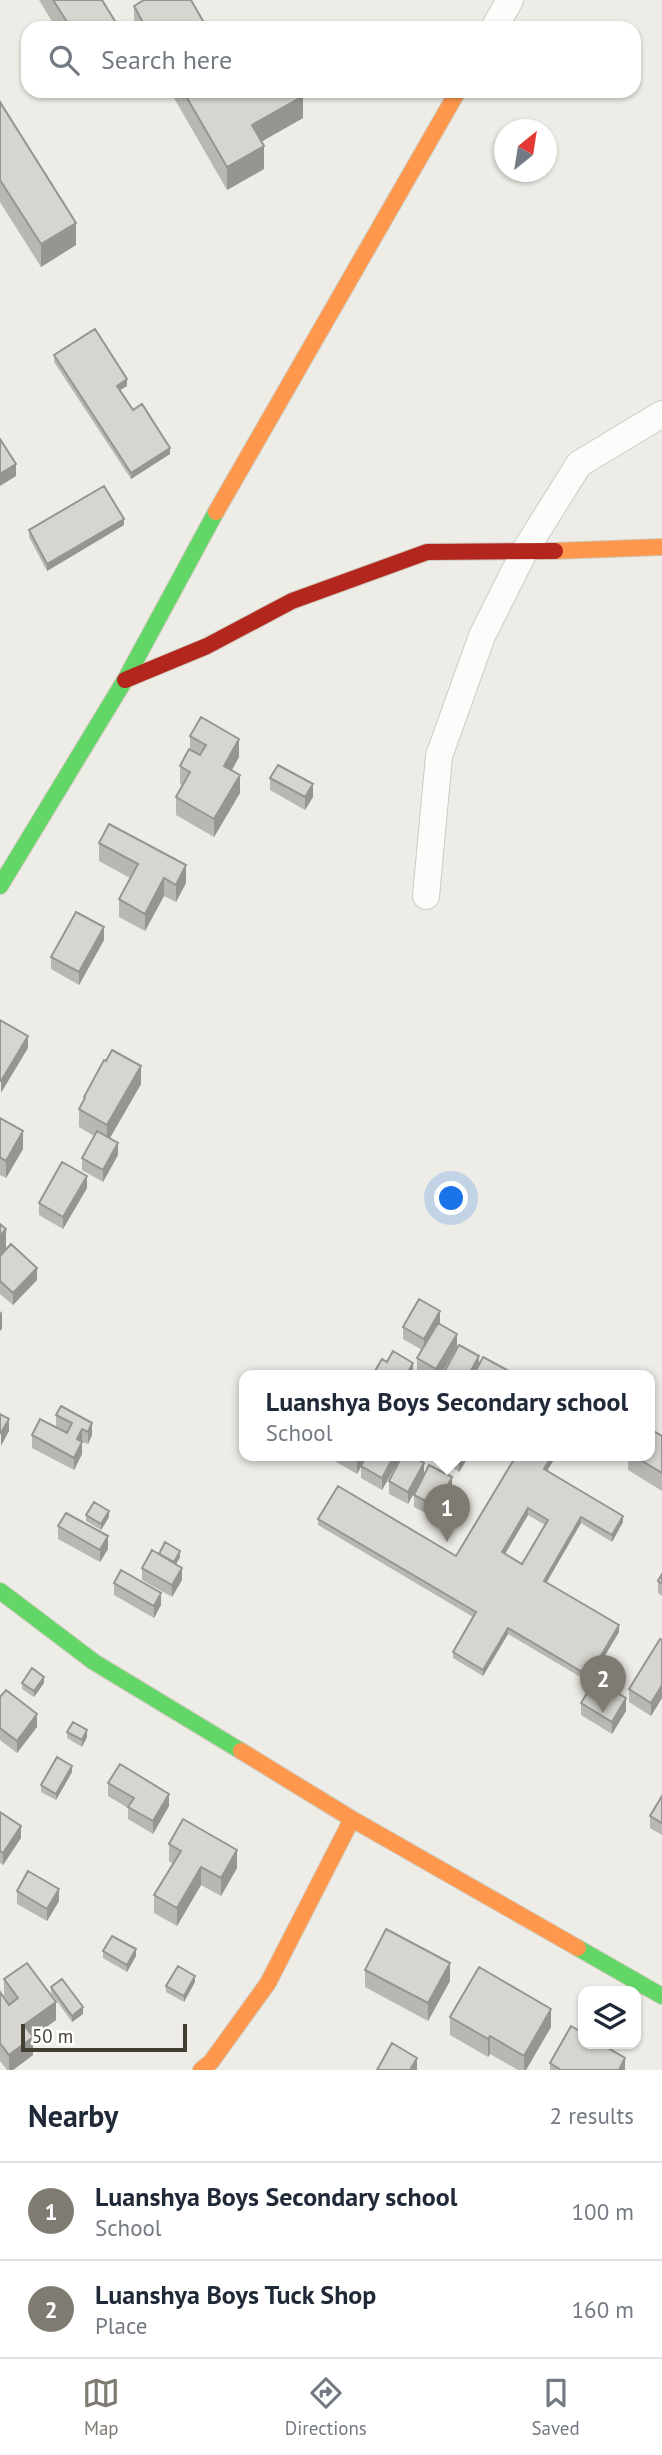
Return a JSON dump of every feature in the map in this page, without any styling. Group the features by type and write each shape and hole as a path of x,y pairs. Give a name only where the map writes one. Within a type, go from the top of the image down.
{"street":[{"path":"498,21 510,0"},
{"path":"0,886 125,680 196,547 454,98"},
{"path":"426,896 439,756 482,636 524,552 579,464 662,414"},
{"path":"125,680 207,646 292,601 427,552 662,547"},
{"path":"0,1591 94,1662 352,1819 662,1996"},
{"path":"201,2070 211,2062 268,1983 352,1819"}],"building":[{"path":"53,0 102,0 115,21 66,21"},
{"path":"144,0 191,0 203,21 142,21 134,6"},
{"path":"187,98 299,98 252,125 264,146 227,167"},
{"path":"0,102 76,223 41,244 0,180"},
{"path":"95,329 127,379 117,386 133,410 142,404 170,448 131,473 54,355"},
{"path":"0,439 16,464 0,474"},
{"path":"104,486 124,519 47,564 29,530"},
{"path":"201,717 239,739 224,766 240,775 214,819 176,797 190,772 180,766 189,749 200,755 206,745 190,736"},
{"path":"278,765 313,784 305,797 270,778"},
{"path":"109,824 186,865 176,885 164,878 145,914 119,899 138,864 99,843"},
{"path":"76,912 104,927 79,972 51,957"},
{"path":"0,1020 28,1036 1,1081 0,1081"},
{"path":"112,1050 141,1066 107,1125 79,1109 104,1060 106,1061"},
{"path":"0,1118 23,1131 6,1161 0,1157"},
{"path":"97,1131 118,1143 103,1170 82,1158"},
{"path":"62,1162 87,1176 63,1217 39,1203"},
{"path":"0,1224 6,1229 0,1236"},
{"path":"11,1244 37,1268 13,1293 0,1281 0,1256"},
{"path":"419,1299 440,1311 424,1339 403,1327"},
{"path":"438,1323 457,1334 436,1369 417,1358"},
{"path":"459,1345 479,1356 471,1370 445,1370"},
{"path":"393,1351 413,1363 409,1370 376,1370 382,1359 387,1362"},
{"path":"483,1357 507,1370 476,1370"},
{"path":"61,1406 92,1423 88,1432 82,1429 77,1439 82,1442 74,1458 32,1435 40,1419 67,1433 72,1423 56,1415"},
{"path":"0,1414 9,1419 1,1433 0,1433"},
{"path":"655,1432 662,1436 662,1473 642,1461 655,1461"},
{"path":"364,1461 391,1461 382,1478 361,1466"},
{"path":"399,1461 424,1463 408,1492 389,1481"},
{"path":"513,1461 549,1461 544,1469 623,1516 612,1535 581,1517 544,1581 619,1625 589,1676 508,1628 483,1670 453,1652 476,1612 318,1519 338,1486 456,1556","holes":["528,1508 548,1520 522,1564 502,1552"]},
{"path":"429,1465 452,1477 437,1507 414,1495"},
{"path":"94,1502 109,1511 101,1524 86,1515"},
{"path":"66,1513 108,1536 100,1550 58,1526"},
{"path":"165,1542 180,1551 174,1562 159,1554"},
{"path":"152,1550 182,1568 172,1585 142,1568"},
{"path":"121,1570 161,1593 154,1606 114,1583"},
{"path":"660,1639 662,1685 651,1703 629,1689"},
{"path":"32,1668 44,1677 34,1691 22,1683"},
{"path":"595,1680 626,1698 612,1722 581,1703"},
{"path":"6,1690 37,1714 17,1741 0,1728 0,1697"},
{"path":"73,1722 87,1730 82,1740 67,1732"},
{"path":"57,1757 72,1766 56,1794 41,1785"},
{"path":"120,1764 169,1794 153,1821 128,1807 134,1798 108,1783"},
{"path":"662,1796 662,1823 650,1816"},
{"path":"0,1812 21,1826 3,1853 0,1851"},
{"path":"183,1819 237,1850 221,1878 201,1867 177,1908 154,1895 181,1851 169,1844"},
{"path":"28,1871 59,1889 47,1909 17,1891"},
{"path":"386,1929 450,1963 428,2003 365,1970"},
{"path":"112,1936 136,1949 127,1965 103,1951"},
{"path":"27,1963 56,2002 24,2025 33,2037 9,2055 0,2043 0,1992 9,2005 18,1998 4,1979"},
{"path":"178,1966 195,1976 184,1996 166,1986"},
{"path":"479,1967 551,2009 524,2056 450,2017"},
{"path":"62,1979 83,2007 72,2016 51,1987"},
{"path":"571,2026 578,2030 578,2049 610,2049 625,2058 619,2070 561,2070 550,2063"},
{"path":"392,2043 417,2058 410,2070 377,2070"}],"traffic: fast":[{"path":"0,886 125,680 216,512"},
{"path":"0,1591 94,1662 241,1751"},
{"path":"578,1948 662,1996"}],"traffic: slow":[{"path":"216,512 454,98"},
{"path":"555,551 662,547"},
{"path":"241,1751 352,1819 578,1948"},
{"path":"201,2070 211,2062 268,1983 352,1819"}],"traffic: jam":[{"path":"125,680 207,646 292,601 427,552 555,551"}],"place":[{"name":"Luanshya Boys Secondary school","path":"447,1542"},
{"name":"Luanshya Boys Tuck Shop","path":"603,1713"}]}
